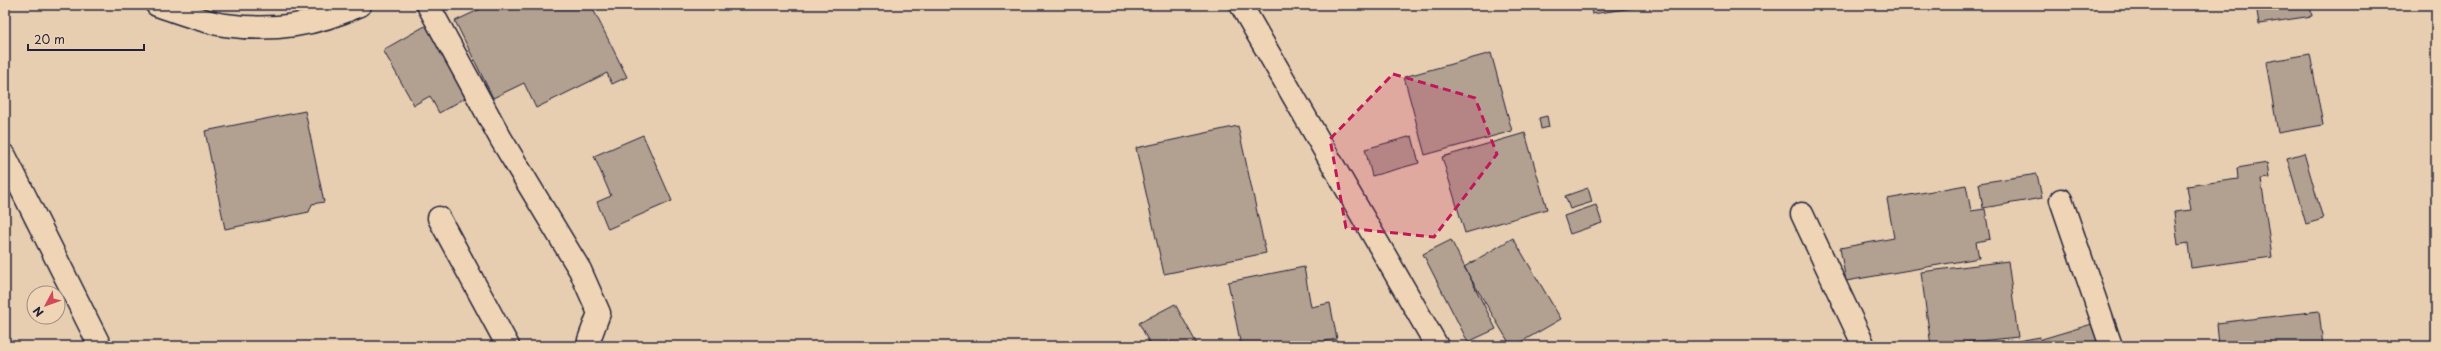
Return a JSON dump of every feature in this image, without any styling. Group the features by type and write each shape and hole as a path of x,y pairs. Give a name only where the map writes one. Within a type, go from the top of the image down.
{"street":[{"path":"157,5 225,25 292,28 337,16 360,5"},
{"path":"428,5 501,139 580,270 599,313 589,340 592,346"},
{"path":"1241,5 1437,346"},
{"path":"5,156 100,346"},
{"path":"2061,200 2111,346"},
{"path":"1802,214 1864,346"},
{"path":"439,218 508,346"}],"highlighted area":[{"path":"1393,74 1475,98 1497,154 1434,237 1346,228 1330,139"}],"building":[{"path":"489,5 591,5 627,77 612,84 607,73 536,108 524,83 493,98 455,21"},
{"path":"1590,5 1653,5 1592,14"},
{"path":"2256,5 2310,5 2312,16 2259,24"},
{"path":"432,22 467,97 439,113 430,96 414,105 383,50"},
{"path":"1491,53 1512,131 1425,155 1404,77"},
{"path":"2310,54 2323,125 2278,133 2266,62"},
{"path":"305,111 324,202 312,204 309,212 225,229 205,131"},
{"path":"1547,116 1549,127 1541,129 1539,118"},
{"path":"1238,126 1266,253 1164,274 1136,148"},
{"path":"1525,133 1547,209 1465,233 1442,157"},
{"path":"643,135 672,201 608,229 597,202 611,196 594,156"},
{"path":"1412,136 1419,163 1372,176 1365,149"},
{"path":"2304,153 2323,219 2306,224 2287,158"},
{"path":"2267,163 2269,178 2261,179 2272,257 2191,268 2188,243 2178,245 2174,212 2191,210 2187,186 2238,179 2237,168"},
{"path":"2037,174 2042,198 1983,208 1979,183"},
{"path":"1966,185 1971,211 1985,209 1990,239 1976,242 1979,258 1846,281 1840,248 1894,238 1887,199"},
{"path":"1588,188 1592,202 1570,209 1565,196"},
{"path":"1596,205 1602,223 1570,234 1564,216"},
{"path":"1513,238 1561,319 1514,346 1511,346 1464,267"},
{"path":"1451,240 1496,329 1468,342 1423,254"},
{"path":"2008,261 2018,337 1931,346 1921,272"},
{"path":"1304,267 1311,307 1330,303 1337,339 1325,341 1326,346 1241,346 1228,282"},
{"path":"1175,304 1198,346 1151,346 1139,323"},
{"path":"2319,311 2323,346 2219,346 2217,323"},
{"path":"2092,324 2099,346 2044,346 2042,339"},
{"path":"2040,337 2041,346 1991,346"}]}
